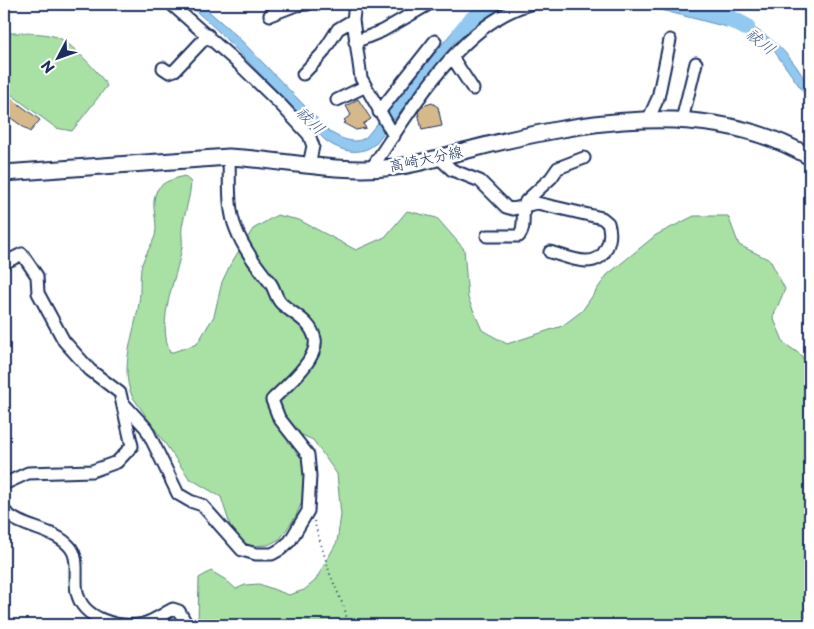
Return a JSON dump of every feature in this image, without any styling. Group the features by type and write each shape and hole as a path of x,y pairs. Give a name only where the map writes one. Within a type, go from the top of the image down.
{"main road":[{"name":"高崎大分線","path":"4,173 229,157 371,169 415,164 530,136 648,120 682,120 727,125 785,144 810,157"}],"street":[{"path":"171,4 208,35 281,105 309,135 313,146 309,165"},
{"path":"270,15 296,5 308,4"},
{"path":"355,4 353,20 355,42 364,88 392,134"},
{"path":"355,42 382,30 429,4"},
{"path":"371,169 392,134 452,57 470,38 494,18 515,8 530,4"},
{"path":"303,74 322,54 338,29 353,20"},
{"path":"163,68 170,72 175,70 208,35"},
{"path":"648,120 658,98 670,40"},
{"path":"380,114 435,41"},
{"path":"452,57 473,89"},
{"path":"682,120 696,63"},
{"path":"337,100 364,88"},
{"path":"124,404 146,428 178,494 202,505 242,550 272,554 281,549 290,540 308,510 310,476 308,455 279,418 272,400 306,365 314,353 315,340 311,329 298,314 278,300 273,287 250,257 235,228 231,205 229,157"},
{"path":"439,158 452,170 472,176 480,181 502,205 513,209 537,203 602,218 608,223 608,244 603,255 598,260 588,262 550,252"},
{"path":"487,236 519,236 523,229 524,206 558,168 584,158"},
{"path":"4,262 22,254 37,276 38,293 64,341 90,370 120,393 132,446 118,462 92,471 28,472 4,484"},
{"path":"4,511 10,518 57,538 71,548 75,562 77,593 92,615 103,622 140,625 174,610 179,611 186,625"}],"path":[{"path":"308,510 314,521 348,625"}],"green space":[{"path":"5,33 51,35 57,37 77,51 104,81 107,86 72,131 56,128 4,89"},
{"path":"184,176 191,182 182,227 182,247 166,313 166,340 170,353 197,344 214,316 222,282 230,265 253,229 277,215 299,220 356,250 385,237 407,211 437,218 464,249 468,298 482,330 507,344 562,326 582,311 607,275 656,235 694,216 728,216 739,245 770,260 785,289 773,317 784,343 801,355 810,371 810,625 198,625 199,578 211,571 236,589 245,585 259,584 289,595 304,590 315,581 337,542 341,515 337,474 313,440 302,435 306,480 303,499 296,516 280,539 268,545 251,546 240,540 230,525 221,497 189,478 132,396 128,385 127,361 139,302 142,264 155,236 155,196 162,184"}],"water":[{"path":"188,4 201,4 236,35 329,131 343,139 358,141 367,136 467,14 469,16 482,4 500,4 485,8 461,34 375,144 363,150 350,151 338,148 326,141 216,29"},
{"path":"638,4 683,6 726,15 764,34 781,48 796,66 808,86 810,101 772,48 750,33"}],"building":[{"path":"4,93 40,120 30,132 11,118 4,127"},
{"path":"358,99 371,119 363,124 366,128 356,130 343,123 351,115 346,106"},
{"path":"432,103 438,107 442,126 422,130 418,112 423,106"}],"waterway":[{"name":"祓川","path":"461,33 471,21 494,4"},
{"name":"祓川","path":"696,4 708,7 746,27"}]}
